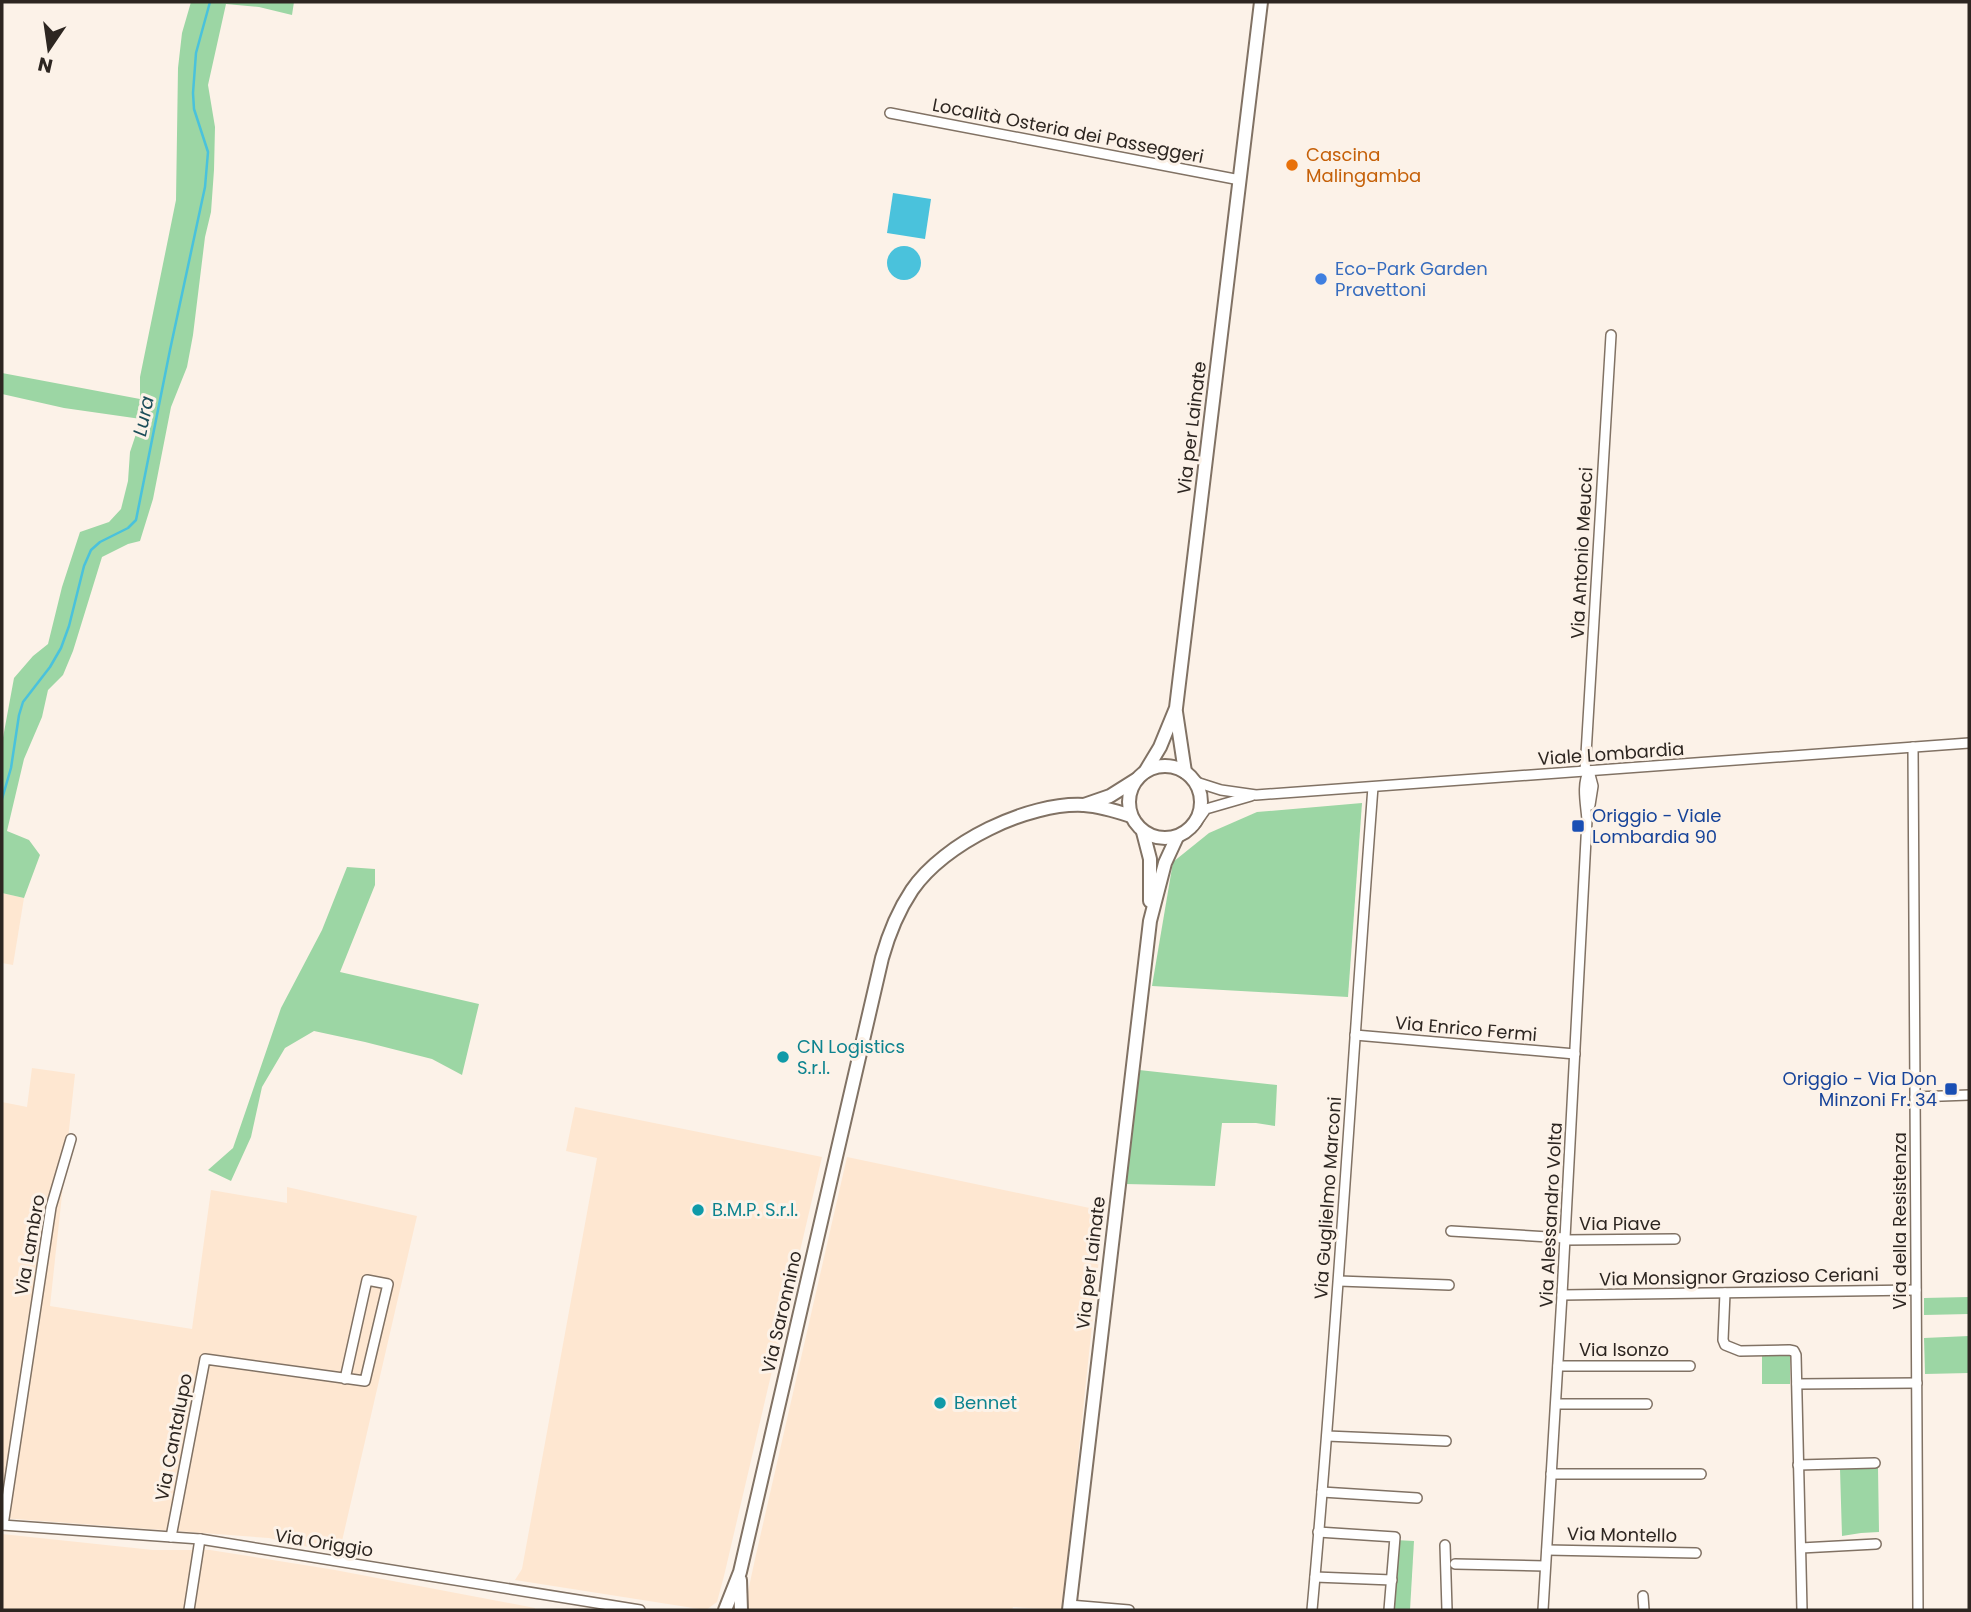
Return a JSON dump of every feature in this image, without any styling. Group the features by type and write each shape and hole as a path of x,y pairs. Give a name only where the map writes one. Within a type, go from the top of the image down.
{"main road":[{"name":"Via per Lainate","path":"1141,775 1160,747 1175,708 1260,5"},
{"name":"Via per Lainate","path":"1175,708 1185,772"},
{"path":"1154,767 1175,767 1185,772 1196,782 1202,804 1194,826 1177,837 1166,839 1143,832 1131,816 1128,806 1132,787 1141,775 1154,767"},
{"name":"Via Saronnino","path":"725,1610 740,1572 890,930 914,887 936,863 963,843 999,824 1031,813 1084,805 1110,796 1141,775"},
{"name":"Via Saronnino","path":"1084,805 1131,816"},
{"name":"Via per Lainate","path":"1069,1608 1150,920 1150,859 1143,832"},
{"name":"Via per Lainate","path":"1150,920 1165,863 1177,837"},
{"name":"Via Saronnino","path":"740,1572 741,1610"}],"street":[{"name":"Località Osteria dei Passeggeri","path":"890,113 1240,180"},
{"name":"Via Antonio Meucci","path":"1587,771 1611,335"},
{"name":"Viale Lombardia","path":"1196,782 1221,790 1256,795 1969,743"},
{"name":"Via della Resistenza","path":"1913,747 1918,1610"},
{"name":"Via Alessandro Volta","path":"1543,1610 1587,820 1593,786 1587,771"},
{"name":"Via Guglielmo Marconi","path":"1312,1610 1339,1280 1373,788"},
{"name":"Viale Lombardia","path":"1194,826 1206,809 1256,795"},
{"name":"Via Enrico Fermi","path":"1355,1035 1575,1054"},
{"path":"1915,1097 1969,1095"},
{"name":"Via Lambro","path":"2,1525 51,1207 71,1139"},
{"name":"Via Piave","path":"1451,1231 1565,1239 1675,1239"},
{"path":"367,1280 388,1284 365,1381 345,1378 367,1280"},
{"path":"1339,1280 1449,1286"},
{"name":"Via Monsignor Grazioso Ceriani","path":"1562,1295 1916,1290"},
{"path":"1725,1293 1725,1345 1740,1351 1789,1350 1796,1355 1802,1610"},
{"name":"Via Cantalupo","path":"171,1537 205,1359 345,1378"},
{"name":"Via Isonzo","path":"1558,1366 1690,1366"},
{"path":"1797,1384 1917,1382"},
{"path":"1556,1404 1647,1404"},
{"path":"1327,1436 1446,1441"},
{"path":"1798,1465 1875,1463"},
{"path":"1551,1474 1701,1474"},
{"path":"1322,1492 1417,1498"},
{"name":"Via Origgio","path":"2,1525 200,1539 640,1610"},
{"path":"1318,1532 1395,1537 1389,1610"},
{"path":"190,1610 200,1539"},
{"path":"1801,1548 1876,1544"},
{"path":"1445,1545 1447,1610"},
{"name":"Via Montello","path":"1547,1550 1696,1553"},
{"path":"1455,1564 1545,1566"},
{"path":"1315,1577 1392,1580"},
{"path":"1643,1596 1644,1610"},
{"path":"1069,1608 1129,1610"}],"shaded area":[{"path":"2,893 24,898 13,965 2,963"},
{"path":"32,1068 75,1074 50,1306 192,1329 211,1190 287,1203 287,1187 417,1216 339,1554 269,1538 2,1518 2,1102 27,1107"},
{"path":"575,1107 822,1157 724,1576 717,1602 706,1610 515,1580 522,1569 597,1158 566,1151"},
{"name":"Bennet","path":"847,1157 1104,1211 1062,1610 1013,1607 1012,1610 747,1610 746,1601 755,1559"},
{"path":"2,1534 153,1550 210,1550 335,1570 535,1610 2,1610"}],"green space":[{"path":"191,2 294,2 292,15 259,7 226,4 208,85 215,127 211,212 205,237 187,367 171,407 153,499 140,541 102,557 73,651 63,675 48,690 42,717 24,759 7,831 29,840 40,855 24,898 2,893 2,743 14,678 33,656 48,644 62,587 80,532 109,522 121,509 128,481 130,452 141,419 64,408 2,394 2,373 140,399 140,377 176,200 178,68 182,33"},
{"path":"1362,803 1348,997 1152,986 1173,862 1209,833 1257,812"},
{"path":"347,867 375,869 375,885 340,972 479,1004 462,1075 432,1059 314,1031 285,1048 262,1087 251,1137 231,1181 208,1170 233,1148 281,1008 322,930"},
{"path":"1139,1070 1277,1085 1275,1126 1222,1123 1215,1186 1125,1184"},
{"path":"1969,1297 1969,1314 1924,1315 1924,1298"},
{"path":"1969,1336 1969,1373 1925,1374 1924,1338"},
{"path":"1762,1355 1790,1355 1790,1384 1762,1384"},
{"path":"1878,1468 1879,1532 1842,1536 1840,1469"},
{"path":"1395,1540 1414,1541 1410,1610 1392,1610"}],"water":[{"path":"893,193 931,199 925,239 887,233"},
{"path":"904,246 916,251 921,263 916,275 904,280 892,275 887,263 892,251"}],"waterway":[{"name":"Lura","path":"2,799 11,768 23,702 61,648 91,550 100,542 128,528 136,520 205,187 208,152 194,109 193,93 196,53 210,2"}],"place":[{"name":"Cascina Malingamba","path":"1292,165"},
{"name":"Eco-Park Garden Pravettoni","path":"1321,279"},
{"name":"Origgio - Viale Lombardia 90","path":"1578,826"},
{"name":"CN Logistics S.r.l.","path":"783,1057"},
{"name":"Origgio - Via Don Minzoni Fr. 34","path":"1951,1089"},
{"name":"B.M.P. S.r.l.","path":"698,1210"},
{"name":"Bennet","path":"940,1403"}]}
